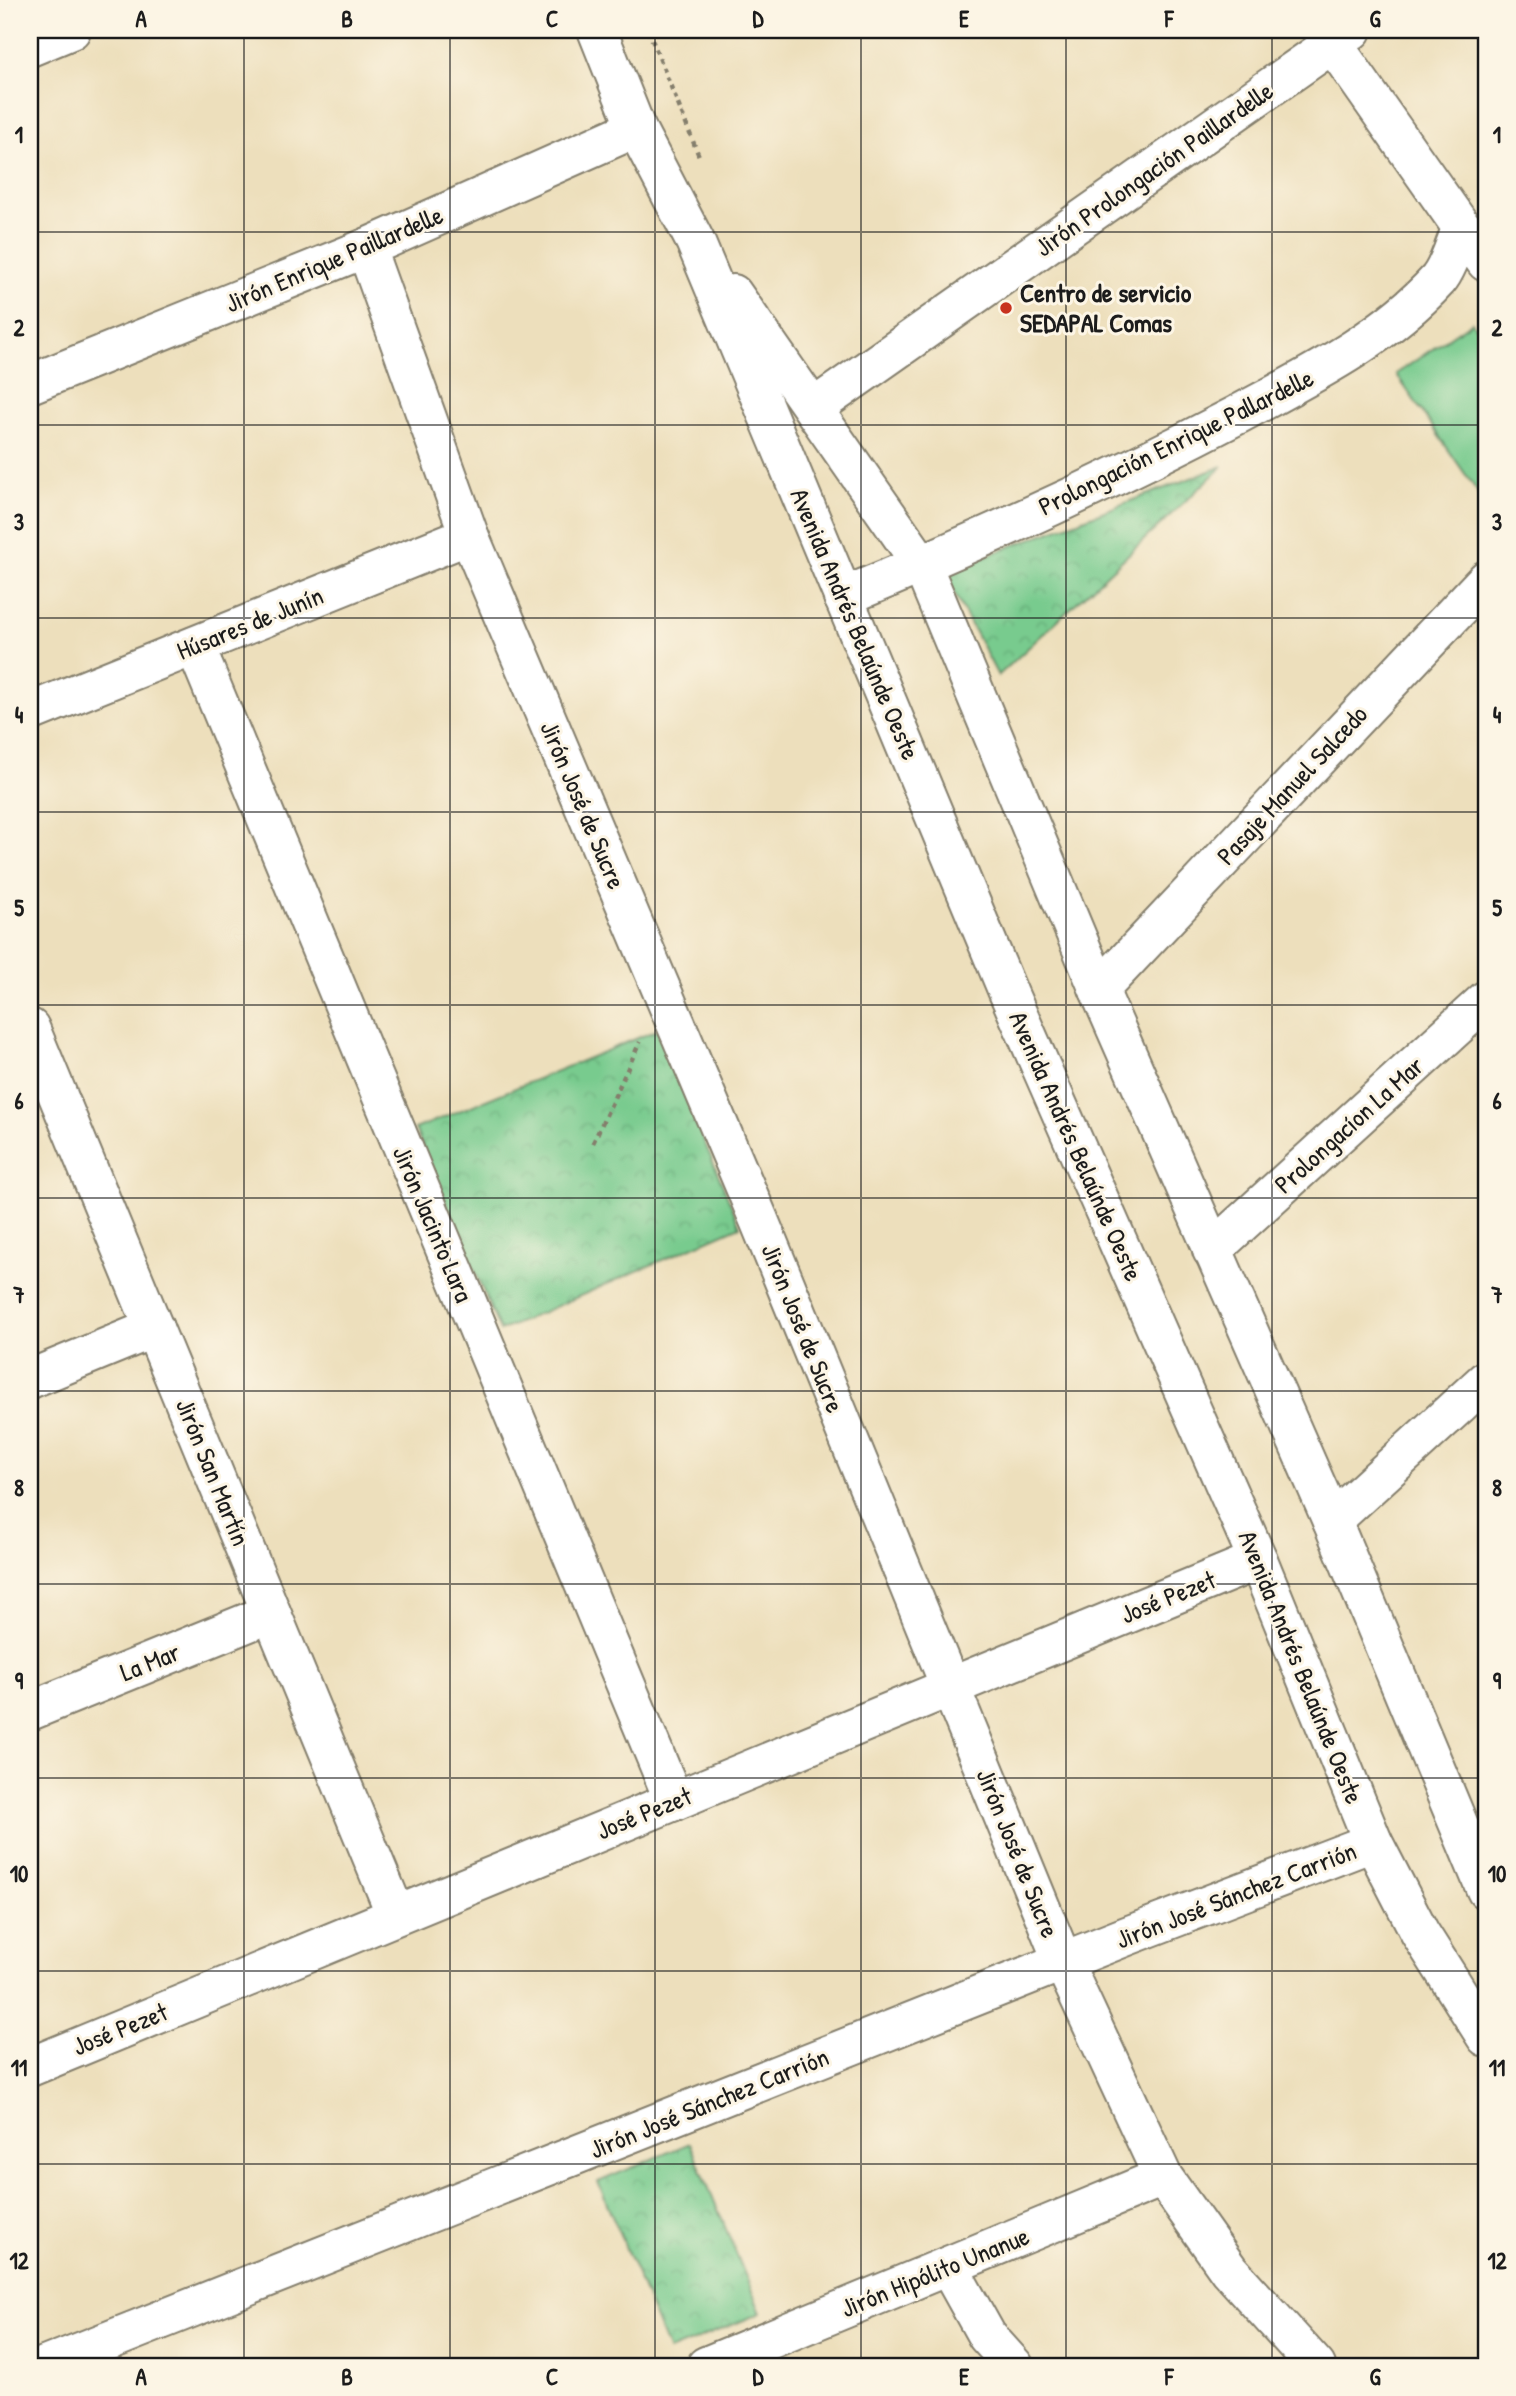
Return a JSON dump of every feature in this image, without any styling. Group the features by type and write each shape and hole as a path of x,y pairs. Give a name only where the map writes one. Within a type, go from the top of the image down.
{"street":[{"path":"30,47 71,30"},
{"name":"Avenida Andrés Belaúnde Oeste","path":"597,30 636,128 695,241 1008,992 1258,1560 1373,1842 1420,1933 1486,2037"},
{"path":"1336,34 1486,262"},
{"name":"Jirón Prolongación Paillardelle","path":"815,407 1336,34"},
{"name":"Jirón Enrique Paillardelle","path":"30,384 366,248 636,128"},
{"name":"Prolongación Enrique Pallardelle","path":"843,597 922,565 1180,445 1328,367 1393,321 1440,278 1462,228"},
{"name":"Avenida Andrés Belaúnde Oeste","path":"695,241 815,407 922,565 1098,990 1332,1521 1486,1890"},
{"name":"Jirón José de Sucre","path":"366,248 469,535 663,993 1063,1962 1163,2177 1229,2270 1316,2366"},
{"name":"Húsares de Junín","path":"30,712 469,535"},
{"name":"Pasaje Manuel Salcedo","path":"1098,990 1486,580"},
{"name":"Jirón Jacinto Lara","path":"195,646 674,1801"},
{"name":"Prolongacíon La Mar","path":"1212,1250 1486,1000"},
{"name":"Jirón San Martín","path":"32,1038 396,1915"},
{"path":"30,1379 153,1328"},
{"path":"1332,1521 1486,1380"},
{"name":"José Pezet","path":"30,2067 1258,1560"},
{"name":"La Mar","path":"30,1711 271,1612"},
{"name":"Jirón José Sánchez Carrión","path":"45,2366 1063,1962 1373,1842"},
{"name":"Jirón Hipólito Unanue","path":"726,2362 1163,2177"},
{"path":"948,2266 987,2336 1014,2366"}],"path":[{"path":"648,30 704,167"},
{"path":"593,1143 663,993"}],"green space":[{"path":"1472,322 1486,342 1486,504 1396,374"},
{"path":"1223,466 998,676 943,572"},
{"path":"657,1030 740,1226 500,1331 415,1129"},
{"path":"690,2143 761,2313 669,2351 598,2182"}],"place":[{"name":"Centro de servicio SEDAPAL Comas","path":"1006,308"}]}
